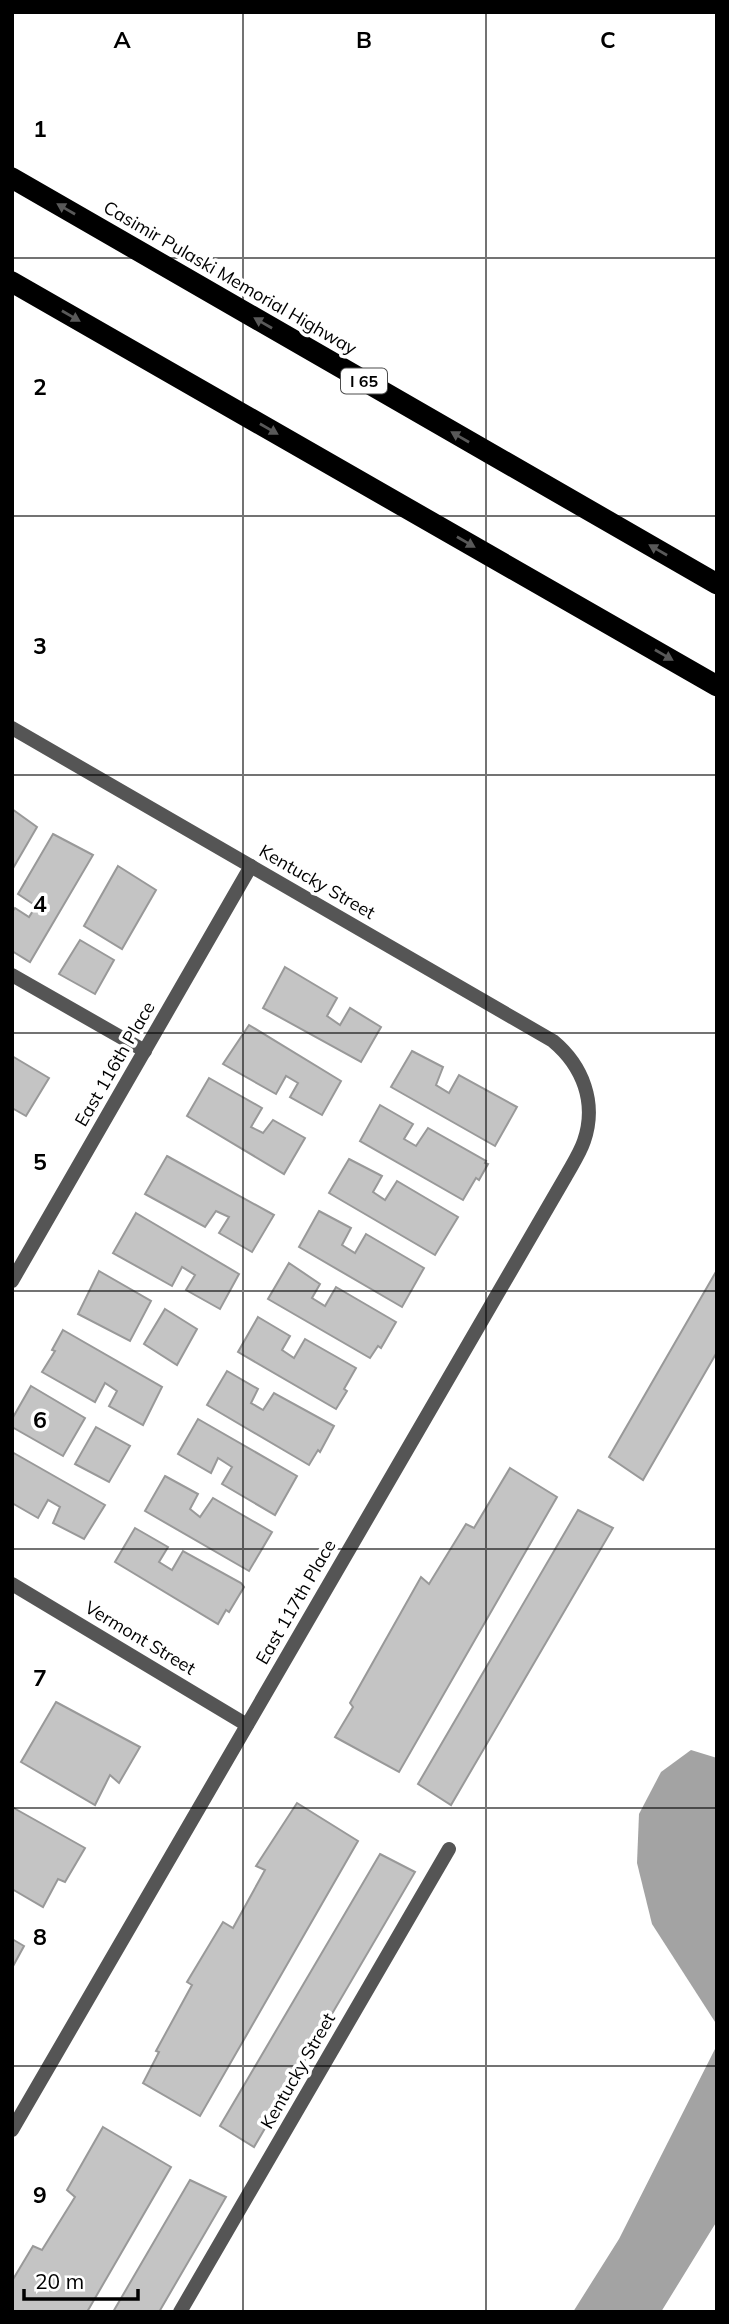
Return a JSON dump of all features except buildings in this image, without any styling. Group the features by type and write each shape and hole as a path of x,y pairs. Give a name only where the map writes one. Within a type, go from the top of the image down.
{"highway":[{"name":"Casimir Pulaski Memorial Highway","path":"12,178 717,584"},
{"path":"12,282 717,685"}],"street":[{"name":"Kentucky Street","path":"12,728 553,1041 567,1053 587,1087"},
{"name":"East 116th Place","path":"12,1281 251,866"},
{"path":"12,975 145,1051"},
{"name":"East 117th Place","path":"15,2119 584,1143 589,1124 587,1087"},
{"name":"Vermont Street","path":"12,1584 247,1725"},
{"name":"Kentucky Street","path":"180,2312 449,1849"}],"shaded area":[{"path":"691,1750 717,1758 717,2025 652,1924 637,1863 639,1814 661,1772"},
{"path":"717,2045 717,2221 661,2312 573,2312 619,2239"}]}
